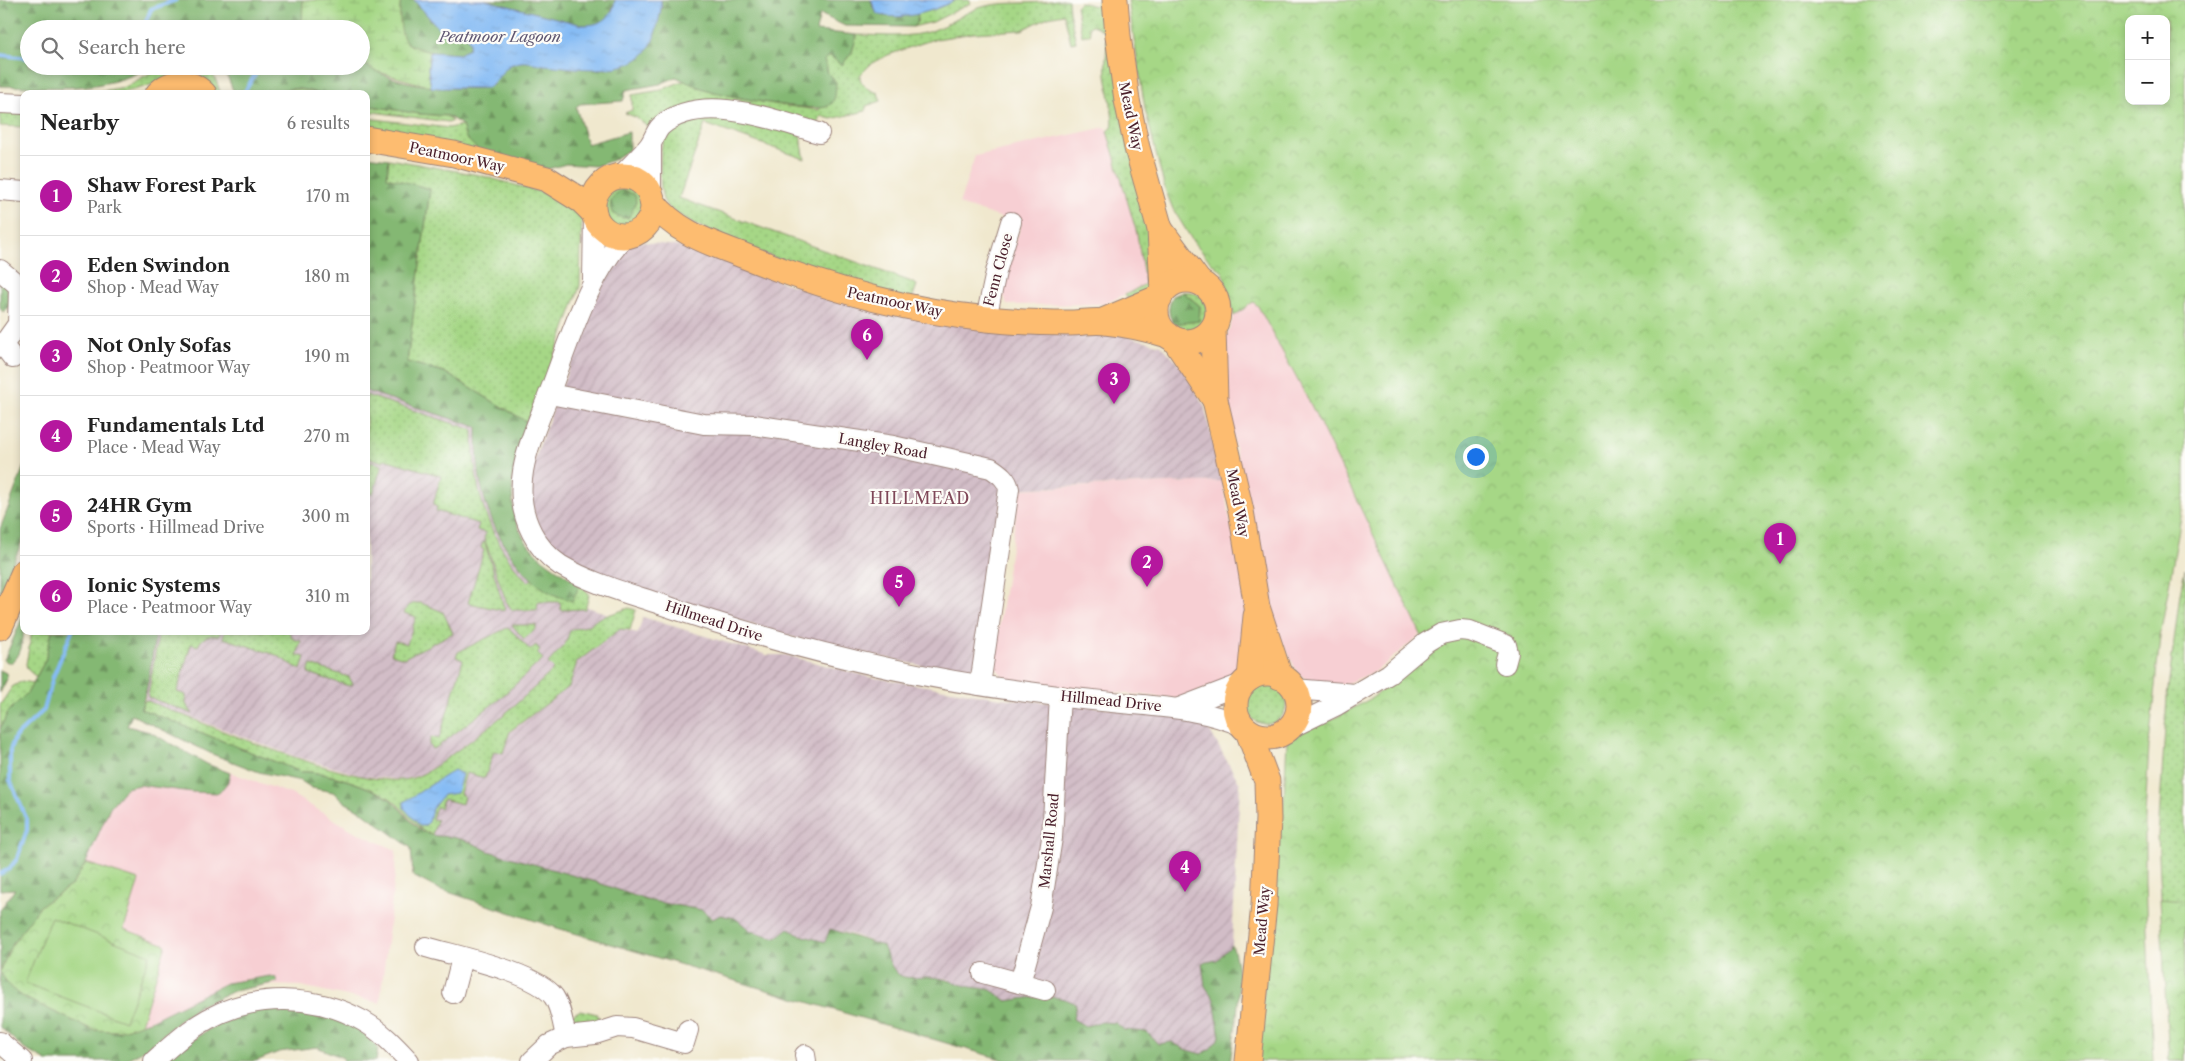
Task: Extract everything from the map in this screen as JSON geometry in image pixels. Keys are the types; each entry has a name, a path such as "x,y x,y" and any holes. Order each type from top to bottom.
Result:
{"main road":[{"name":"Mead Way","path":"1115,0 1127,100 1137,148 1160,229 1162,294"},
{"path":"163,89 181,83 197,90"},
{"name":"Peatmoor Way","path":"370,140 454,154 547,179 616,178"},
{"path":"630,177 642,183 651,198 652,211 648,222 631,235 617,236 606,231 594,215 593,204 596,191 616,178 630,177"},
{"name":"Peatmoor Way","path":"547,179 582,201 594,215"},
{"name":"Peatmoor Way","path":"651,198 664,214 696,238 806,280 875,300 916,309 986,319 1046,323 1103,321 1141,328 1171,337"},
{"name":"Mead Way","path":"1160,229 1199,282"},
{"name":"Peatmoor Way","path":"631,235 696,238"},
{"path":"1180,280 1199,282 1208,287 1218,303 1217,320 1213,328 1199,340 1190,342 1171,337 1158,321 1156,311 1162,294 1171,284 1180,280"},
{"name":"Peatmoor Way","path":"1103,321 1162,294"},
{"name":"Mead Way","path":"1213,328 1215,400 1241,511 1257,607 1287,683"},
{"name":"Mead Way","path":"1171,337 1215,400"},
{"path":"0,627 20,581"},
{"name":"Mead Way","path":"1247,680 1257,607"},
{"path":"1260,674 1270,674 1287,683 1298,699 1298,710 1295,720 1286,731 1266,737 1245,729 1235,709 1235,699 1247,680 1260,674"},
{"name":"Mead Way","path":"1245,729 1267,781"},
{"name":"Mead Way","path":"1248,1061 1264,905 1267,781 1286,731"}],"street":[{"path":"0,104 20,104"},
{"path":"616,178 651,144 657,132 666,123 686,113 698,111 743,112 819,133"},
{"path":"651,144 651,198"},
{"path":"0,190 20,192"},
{"name":"Hillmead Drive","path":"593,282 594,215"},
{"name":"Fenn Close","path":"986,319 996,272 1011,222"},
{"name":"Hillmead Drive","path":"631,235 614,249 593,282 527,456 521,480 520,499 531,532 547,554 558,564 581,576 643,598 772,639 877,666 980,685 1060,696 1179,708 1220,718 1245,729"},
{"path":"0,270 20,285"},
{"path":"5,348 18,324 20,305"},
{"name":"Langley Road","path":"550,394 704,424 754,425 893,446 991,468 998,472 1005,479 1009,489 980,685"},
{"path":"1286,731 1337,705 1390,674 1433,638 1451,631 1470,631 1506,645 1508,652 1505,664"},
{"name":"Hillmead Drive","path":"1179,708 1247,680"},
{"path":"1287,683 1354,694"},
{"name":"Marshall Road","path":"1020,983 1041,907 1052,838 1060,696"},
{"path":"426,947 517,974 544,988 557,1003 566,1037"},
{"path":"452,992 462,958"},
{"path":"982,973 1045,990"},
{"path":"154,1061 191,1029 225,1010 260,1002 283,1000 322,1005 351,1015 375,1029 409,1061"},
{"path":"532,1061 549,1045 566,1037 592,1034 623,1027 684,1043 688,1030"},
{"path":"0,1042 22,1061"}],"shaded area":[{"path":"1106,127 1137,234 1145,284 1105,304 1007,305 1002,289 1021,224 959,204 975,156"},
{"path":"636,241 683,247 723,258 790,285 1111,332 1161,345 1184,370 1204,405 1222,481 1004,489 976,664 964,675 795,638 598,576 554,551 541,533 534,514 529,488 533,465 543,435 596,298 615,263 631,243"},
{"path":"1254,302 1258,306 1312,407 1421,634 1375,672 1342,685 1313,683 1298,674 1270,616 1225,399 1222,349 1234,316"},
{"path":"370,392 477,427 479,472 484,497 500,535 517,563 542,587 581,605 606,613 607,618 519,703 442,762 420,775 402,780 363,776 294,756 145,700 155,635 370,635"},
{"path":"1222,481 1243,582 1247,614 1238,673 1230,679 1179,699 1014,682 1002,675 993,664 1020,489"},
{"path":"643,617 767,655 786,655 870,677 1001,698 1202,717 1240,784 1232,945 1217,960 1202,963 1205,986 1214,999 1220,1037 1210,1049 1202,1054 1184,1049 1172,1042 1158,1044 1147,1032 1124,1030 1116,1023 1102,1022 1085,1026 1030,998 1007,1002 988,988 975,989 958,985 948,979 930,977 911,978 898,975 889,962 883,946 854,935 830,929 826,942 797,934 789,928 776,938 751,931 735,918 714,919 702,910 646,900 596,882 488,851 471,842 454,837 436,837 432,835 436,820 432,819 436,807 443,799 462,804 460,794 466,773 494,751 503,753 510,732 569,687 577,662 620,629 638,633"},
{"path":"132,726 150,732 207,764 291,794 354,831 396,850 395,874 380,1003 301,986 269,985 235,991 190,1012 146,1049 122,1061 47,1061 24,1049 2,1030 0,1027 0,910"}],"green space":[{"path":"0,0 303,0 302,20 20,20 20,75 133,75 115,81 77,87 0,86"},
{"path":"303,0 401,0 400,20 404,39 416,48 430,52 428,69 431,87 375,71 370,68 370,20 302,20"},
{"path":"401,0 414,0 440,30 466,35 470,42 469,48 461,54 454,55 429,52 406,42 402,38 399,29"},
{"path":"485,0 615,0 615,2 608,19 593,25 583,25"},
{"path":"661,0 871,0 873,8 884,16 918,13 917,22 913,27 845,26 820,14 816,31 857,35 852,52 842,65 830,56 824,60 828,73 836,82 834,99 828,106 807,108 748,99 704,89 676,77 660,84 626,90 623,101 580,104 576,107 587,144 629,132 629,150 613,160 596,166 566,164 548,169 481,153 466,138 462,125 448,116 420,114 370,106 370,90 233,90 227,75 370,75 370,68 389,77 421,85 486,88 493,85 499,74 507,66 522,61 608,69 662,8"},
{"path":"956,0 969,0 971,3 933,22 913,27 917,22 918,13 933,10"},
{"path":"1068,0 1076,42 1071,43 1064,14 1048,17 1022,30 973,33 931,40 888,55 872,63 860,75 863,84 878,93 881,101 866,106 866,111 831,119 821,116 818,124 663,114 648,127 635,117 625,113 632,110 632,95 661,90 685,80 716,92 733,96 819,110 836,82 828,73 824,60 830,56 842,65 852,52 857,35 915,35 934,30 972,10 986,6"},
{"path":"1099,0 1108,0 1148,214 1156,286 1128,299 1125,295 1145,284 1137,234 1107,131 1112,128 1113,124 1106,69 1106,39 1105,34 1100,28 1092,25 1089,27 1090,34 1082,36 1076,6 1080,2 1095,6"},
{"path":"1128,0 2185,0 2185,494 2160,637 2149,745 2145,818 2145,884 2153,1061 1257,1061 1276,849 1284,799 1287,740 1289,736 1327,722 1372,698 1429,651 1312,407 1258,306 1253,302 1234,316 1223,272 1194,243 1173,209 1165,189 1145,109"},
{"path":"147,75 176,75 134,90 108,90 125,87"},
{"path":"201,75 213,75 219,90 212,90"},
{"path":"299,89 304,90 284,90"},
{"path":"370,106 420,114 448,116 452,121 370,112"},
{"path":"0,112 20,113 20,127 0,126"},
{"path":"370,118 449,128 462,125 466,138 481,153 370,133"},
{"path":"718,118 800,134 805,159 705,124 679,198 909,281 917,285 912,299 860,288 725,238 676,213 665,203 660,178 661,150 668,133 682,124"},
{"path":"370,157 389,159 387,177 430,189 407,362 444,372 527,422 517,454 512,488 516,521 523,536 538,555 580,585 572,601 550,593 523,571 496,530 481,485 477,427 370,392"},
{"path":"389,159 479,175 544,193 582,213 580,286 562,337 527,422 444,372 407,362 430,189 386,177"},
{"path":"623,185 637,190 643,198 643,208 640,217 632,225 623,229 614,227 605,219 602,213 602,201 607,192 612,188"},
{"path":"623,190 635,195 636,202 629,217 623,218 613,214 610,206 613,196"},
{"path":"0,278 6,281 8,295 16,302 3,312 0,308"},
{"path":"1183,292 1191,292 1198,295 1206,304 1206,317 1197,329 1184,330 1174,324 1199,320 1200,306"},
{"path":"1183,292 1200,306 1199,321 1174,324 1169,313 1170,303 1173,296"},
{"path":"370,396 473,430 476,472 480,493 485,512 502,549 528,582 532,579 542,587 580,585 589,596 585,609 561,610 560,602 538,602 537,610 512,610 506,601 484,538 486,533 477,530 479,524 436,511 437,507 433,505 441,476 384,459 383,462 370,458"},
{"path":"371,462 382,465 373,494 370,493"},
{"path":"20,476 20,546 0,594 0,529"},
{"path":"483,542 485,543 505,611 468,603 484,550 481,548"},
{"path":"2185,569 2185,1061 2169,1061 2158,836 2167,697 2180,593"},
{"path":"421,603 443,612 453,633 404,658 391,654 395,641 407,644 416,617 404,613 408,606"},
{"path":"629,608 636,610 630,630 620,629 577,662 569,687 510,731 503,753 494,751 485,778 466,773 460,794 464,796 462,804 443,799 440,808 436,807 432,819 437,820 432,835 420,828 391,799 372,789 334,776 301,772 141,709 145,700 240,738 321,766 390,780 413,778 435,767 481,733 554,669 548,663 565,644 570,631 587,626 599,618"},
{"path":"20,623 20,635 24,635 19,655 10,663 4,660"},
{"path":"512,625 536,625 536,629 524,639"},
{"path":"507,628 530,650 536,645 540,650 537,653 543,659 498,700 432,749 429,745 431,737 439,739 463,660 456,657 458,652"},
{"path":"31,635 51,635 45,661 36,677 27,669 26,664"},
{"path":"51,635 155,635 148,683 141,709 301,772 335,777 374,791 392,801 417,827 430,835 464,840 488,851 596,882 646,900 702,910 713,919 720,915 735,918 751,931 776,938 789,928 797,934 825,942 830,929 883,946 893,968 901,976 908,978 928,977 944,979 971,987 988,988 1007,1001 1042,997 1068,1000 1076,1004 1073,1019 1085,1026 1102,1022 1116,1023 1124,1030 1147,1032 1158,1044 1172,1042 1184,1049 1202,1054 1210,1049 1220,1037 1214,999 1205,986 1202,963 1217,960 1232,945 1236,959 1239,988 1237,1018 1230,1061 1007,1061 557,928 436,888 413,876 411,848 333,792 312,788 301,781 259,772 212,754 132,715 127,726 150,732 207,764 230,773 228,782 219,793 192,792 139,785 126,788 110,807 86,863 72,885 40,906 25,998 93,1030 118,1031 150,1021 226,983 270,976 276,978 278,982 234,991 199,1006 146,1049 123,1061 47,1061 24,1049 0,1027 0,910 15,889 0,890 0,729 8,712 28,692 45,661"},
{"path":"158,635 212,635 204,638 198,646 191,644 177,692 186,695 186,704 193,714 148,697"},
{"path":"224,635 291,635 293,639 301,641 297,655 305,657 301,670 276,655 223,638"},
{"path":"311,665 349,677 353,684 349,686 308,673"},
{"path":"0,670 6,673 7,679 0,693"},
{"path":"22,681 33,683 28,692 8,712 0,729 0,705 12,687"},
{"path":"1262,684 1270,684 1277,687 1283,693 1286,704 1283,715 1277,721 1270,724 1262,724 1255,721 1249,715 1246,708 1246,700 1249,693 1255,687"},
{"path":"86,863 139,880 124,929 166,945 141,1024 118,1031 93,1030 25,998 11,988 0,972 11,946 40,906 72,885"},
{"path":"2160,899 2185,901 2185,1061 2169,1061"},
{"path":"51,917 150,955 125,1021 25,983"},
{"path":"255,1010 306,1011 337,1018 365,1035 378,1048 376,1061 344,1061 343,1058 317,1047 279,1052 256,1061 159,1061 211,1028"},
{"path":"581,1010 597,1014 603,1026 579,1030 570,1024 572,1015"}],"water":[{"name":"Peatmoor Lagoon","path":"414,0 485,0 583,25 595,24 605,20 612,12 615,0 661,0 661,4 660,17 648,49 638,59 624,65 592,69 521,62 509,66 495,82 486,88 438,88 431,87 428,69 430,52 460,54 469,48 470,42 466,35 440,30"},
{"path":"871,0 956,0 918,14 897,17 877,14"},
{"path":"454,770 462,774 457,793 443,795 432,809 429,822 424,826 420,826 404,808 404,802"}],"waterway":[{"path":"147,20 151,9 176,0"},
{"path":"0,55 20,57"},
{"path":"246,90 255,75"},
{"path":"0,874 9,869 17,859 27,830 27,820 10,780 10,750 15,737 44,710 53,677 70,635"}],"place":[{"name":"Ionic Systems","path":"867,360"},
{"name":"Not Only Sofas","path":"1114,404"},
{"name":"Shaw Forest Park","path":"1780,564"},
{"name":"Eden Swindon","path":"1147,587"},
{"name":"24HR Gym","path":"899,607"},
{"name":"Fundamentals Ltd","path":"1185,892"}],"district":[{"name":"HILLMEAD","path":"920,498"}]}
